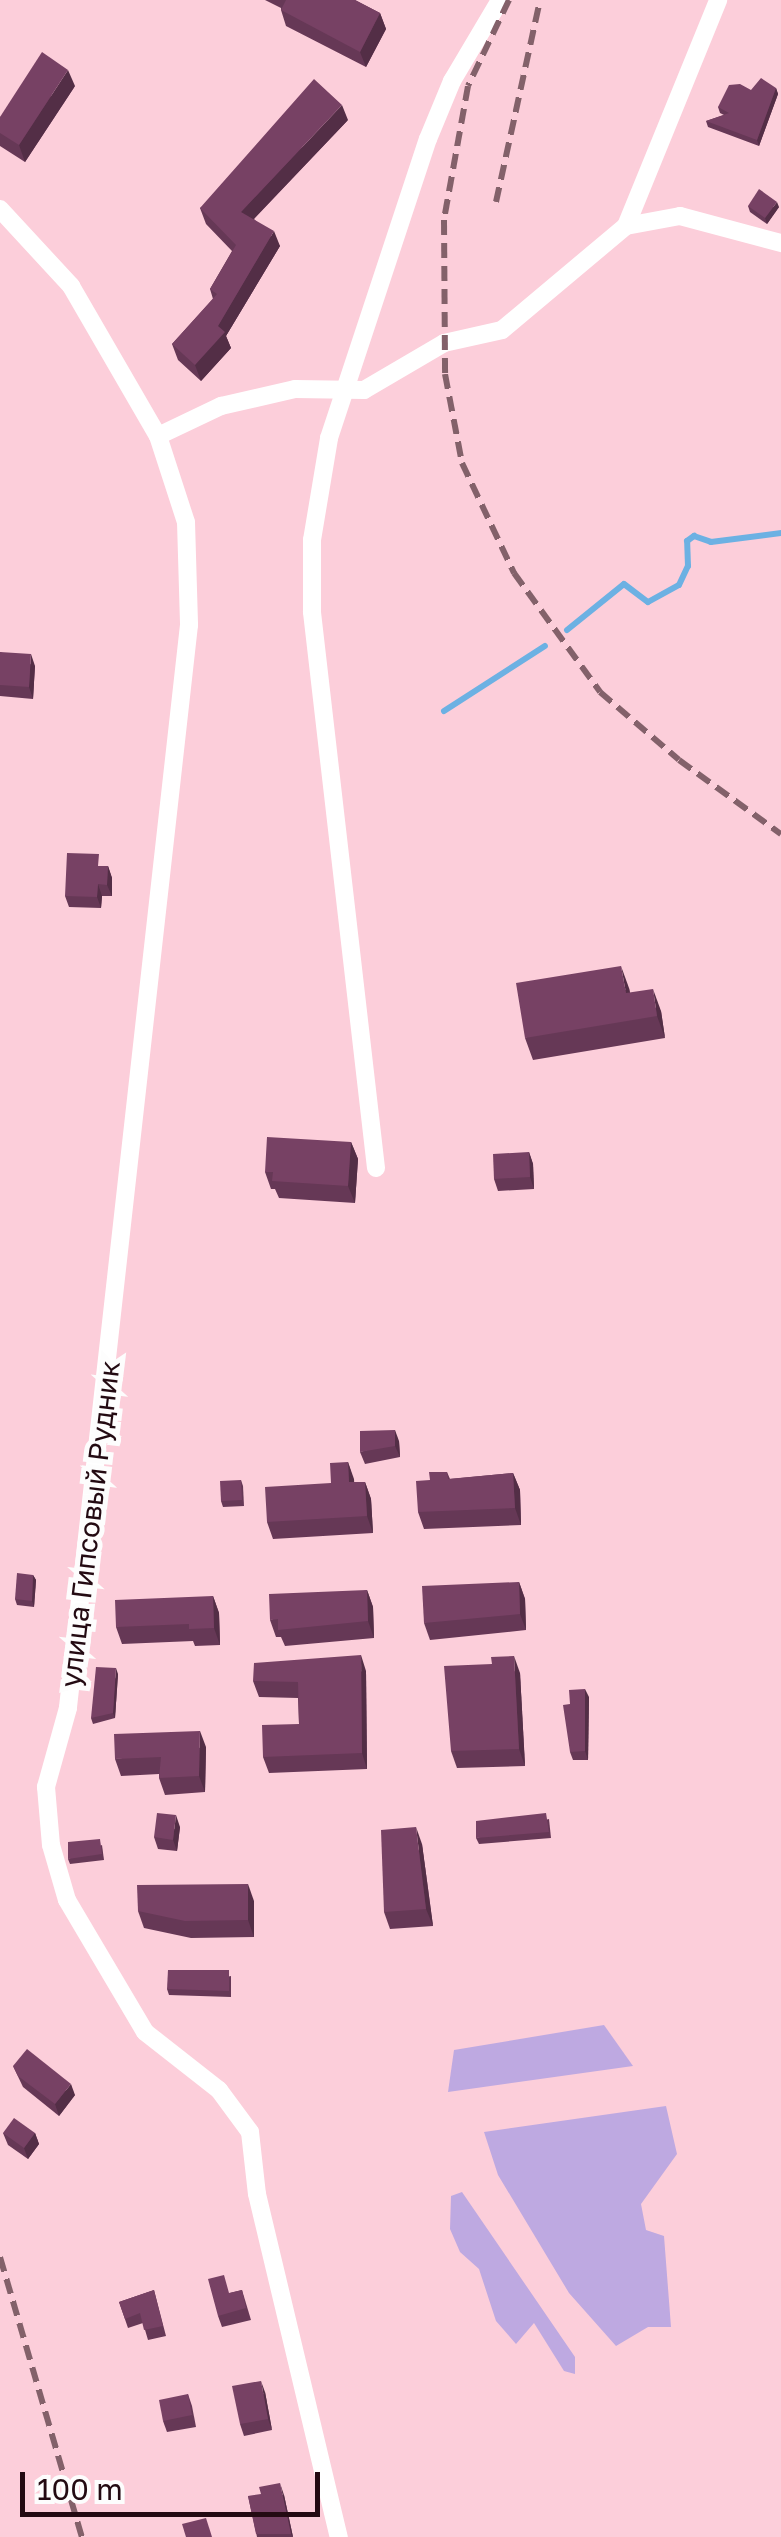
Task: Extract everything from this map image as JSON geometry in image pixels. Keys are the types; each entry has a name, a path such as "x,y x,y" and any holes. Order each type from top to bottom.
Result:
{"street":[{"path":"376,1168 310,577 321,472 342,394 439,110 500,0"},
{"path":"158,436 221,406 276,393 342,394 381,382 444,343 502,330 626,226 718,0"},
{"name":"улица Гипсовый Рудник","path":"0,210 71,286 158,436 186,522 190,625 70,1688 46,1787 51,1845 67,1900 145,2032 219,2090 250,2132 257,2194 339,2537"},
{"path":"626,226 680,216 781,243"}],"shaded area":[{"path":"604,2025 633,2066 448,2092 454,2050"},
{"path":"666,2106 677,2154 641,2204 646,2230 664,2236 671,2327 648,2327 616,2346 569,2293 498,2175 484,2132"},
{"path":"462,2192 575,2357 575,2374 564,2371 534,2323 516,2344 496,2321 479,2269 460,2252 450,2229 451,2196"}],"building":[{"path":"286,0 355,0 380,13 360,52 281,10"},
{"path":"42,52 68,70 19,145 0,133 0,117"},
{"path":"761,78 776,88 757,140 706,121 729,113 718,107 729,85 740,84 751,90"},
{"path":"314,79 342,105 241,212 274,231 218,326 225,332 195,365 172,344 217,294 210,289 236,245 200,208"},
{"path":"759,189 777,202 765,218 748,206"},
{"path":"0,652 31,654 29,687 0,685"},
{"path":"67,853 99,854 98,866 108,866 107,885 98,884 97,897 65,896"},
{"path":"621,966 626,993 653,989 657,1016 525,1038 516,983"},
{"path":"267,1137 351,1142 348,1186 272,1181 273,1172 265,1172"},
{"path":"529,1152 530,1177 494,1179 493,1154"},
{"path":"395,1430 395,1446 360,1452 360,1431"},
{"path":"348,1462 349,1482 365,1482 367,1516 267,1522 265,1487 331,1483 330,1463"},
{"path":"429,1472 447,1472 448,1479 513,1473 515,1508 418,1512 416,1481 430,1480"},
{"path":"241,1480 242,1500 221,1501 220,1481"},
{"path":"17,1573 33,1575 32,1601 15,1599"},
{"path":"519,1582 520,1614 424,1623 422,1586"},
{"path":"367,1590 368,1621 278,1630 278,1619 270,1620 269,1594"},
{"path":"213,1596 214,1628 189,1629 189,1624 116,1627 115,1600"},
{"path":"361,1655 362,1753 263,1757 262,1725 299,1724 298,1682 253,1681 254,1663"},
{"path":"514,1656 519,1749 451,1751 444,1666 492,1664 491,1657"},
{"path":"96,1667 116,1668 113,1713 91,1718"},
{"path":"585,1689 585,1751 570,1752 563,1705 570,1704 569,1690"},
{"path":"200,1731 199,1776 159,1778 161,1757 115,1759 114,1734"},
{"path":"157,1813 176,1815 173,1840 154,1837"},
{"path":"546,1813 549,1832 476,1838 476,1821"},
{"path":"416,1827 426,1909 384,1912 381,1830"},
{"path":"100,1839 102,1854 68,1859 68,1842"},
{"path":"248,1884 248,1920 185,1921 138,1911 137,1885"},
{"path":"168,1970 229,1970 229,1991 167,1989"},
{"path":"27,2049 71,2084 55,2104 18,2076 13,2066"},
{"path":"14,2118 35,2133 24,2148 3,2133"},
{"path":"224,2275 229,2293 242,2290 246,2308 218,2316 208,2279"},
{"path":"154,2290 163,2326 144,2330 140,2313 125,2319 119,2302"},
{"path":"261,2381 268,2419 240,2424 232,2386"},
{"path":"188,2394 192,2415 163,2421 159,2400"},
{"path":"280,2483 291,2534 256,2534 248,2496 261,2494 259,2487"},
{"path":"206,2518 212,2537 186,2537 182,2524"}],"waterway":[{"path":"567,630 624,584 648,602 679,585 688,566 687,541 694,536 711,542 781,533"},
{"path":"444,711 545,646"}],"railway":[{"path":"509,0 468,86 444,220 445,374 462,463 514,573 600,692 679,760 781,834"},
{"path":"496,202 540,0"},
{"path":"0,2257 82,2537"}]}
